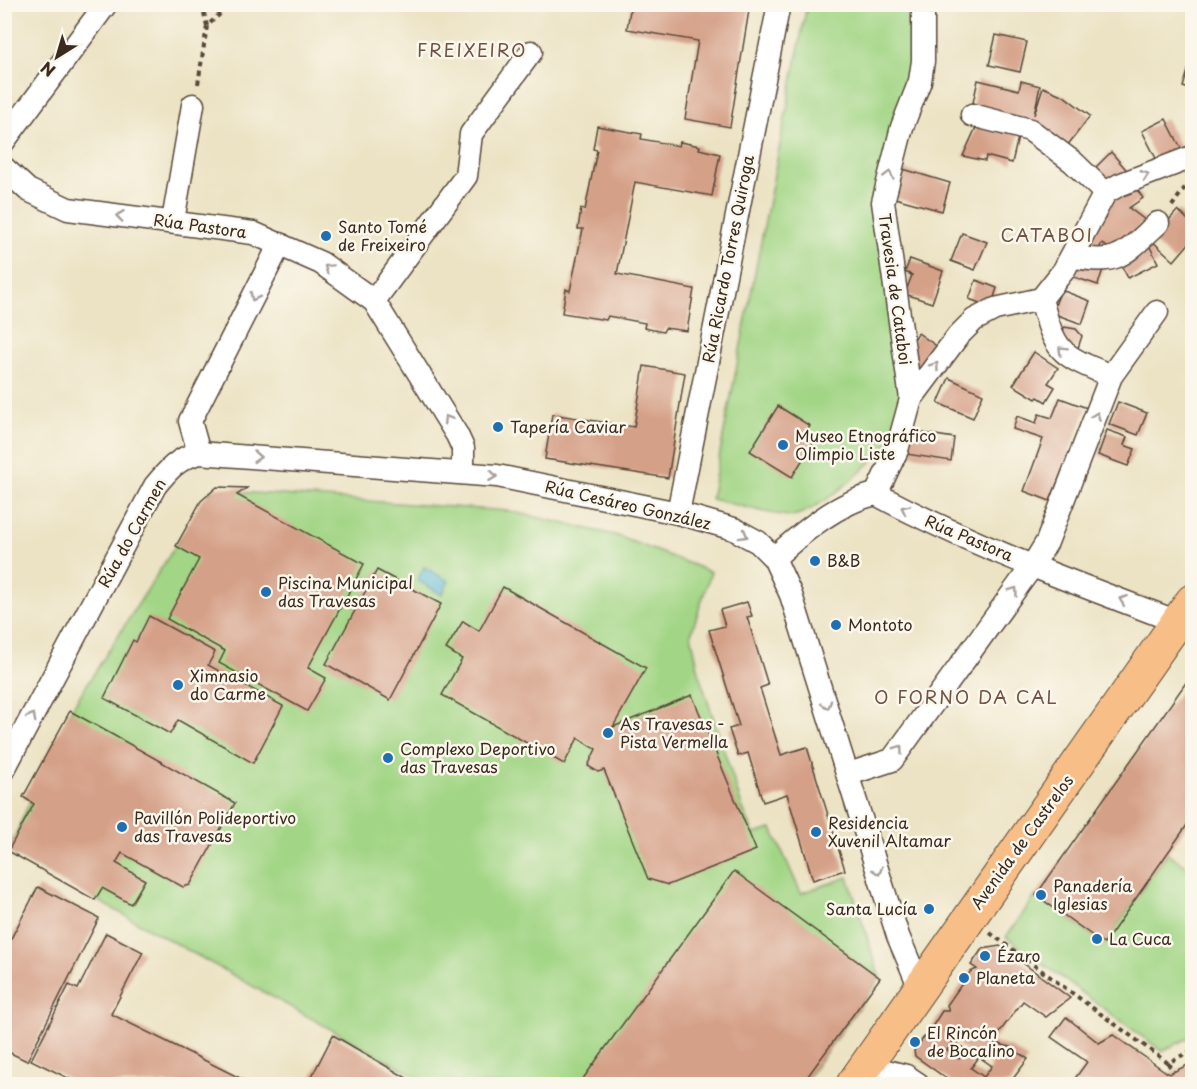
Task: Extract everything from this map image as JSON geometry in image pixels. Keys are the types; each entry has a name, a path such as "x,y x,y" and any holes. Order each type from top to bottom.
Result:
{"main road":[{"name":"Avenida de Castrelos","path":"859,1075 1188,617"}],"street":[{"path":"4,141 106,4"},
{"name":"Rúa Ricardo Torres Quiroga","path":"678,513 779,4"},
{"name":"Travesia de Cataboi","path":"911,399 883,202 902,127 920,81 923,61 923,4"},
{"path":"374,301 466,176 471,134 531,52"},
{"path":"173,221 193,105"},
{"path":"972,115 1030,130 1073,162 1105,193"},
{"path":"774,558 804,532 860,498 876,494 897,450 911,399 958,336 974,320 995,309 1041,299 1064,270 1105,193 1119,185 1192,157"},
{"name":"Rúa Pastora","path":"4,168 28,190 68,209 252,233 321,263 374,301 457,435 463,448 463,473"},
{"path":"1072,256 1093,261 1112,260 1130,249 1158,223"},
{"path":"199,453 190,421 280,244"},
{"path":"1041,299 1050,335 1057,346 1070,358 1111,376"},
{"path":"849,774 892,760 1033,564 1047,542 1111,376 1157,312"},
{"name":"Rúa Cesáreo González","path":"199,453 497,476 678,513 734,529 758,542 774,558 791,595 898,936 920,988"},
{"name":"Rúa do Carmen","path":"4,769 155,486 184,457 199,453"},
{"name":"Rúa Pastora","path":"876,494 909,512 1033,564 1188,617"},
{"path":"859,1075 906,1076 918,1084"}],"path":[{"path":"193,105 205,53 207,27 202,4"},
{"path":"207,27 231,4"},
{"path":"1158,223 1192,176"},
{"path":"989,931 1168,1063 1173,1072"},
{"path":"1168,1063 1192,1050"}],"green space":[{"path":"807,5 915,5 920,60 878,196 901,401 896,425 877,456 849,482 833,495 803,513 785,516 711,499"},
{"name":"Complexo Deportivo das Travesas","path":"211,490 509,511 615,535 711,572 691,634 700,677 742,806 754,834 772,829 801,893 848,877 880,978 803,1084 590,1084 582,1080 529,1084 430,1084 8,851 70,711"},
{"path":"1168,853 1192,871 1192,1036 1162,1051 1006,937 1036,895 1104,944"}],"water":[{"path":"424,567 449,581 442,595 417,580"}],"building":[{"path":"631,4 750,4 730,127 685,119 698,41 627,29"},
{"path":"996,35 1027,42 1020,72 989,65"},
{"path":"1192,62 1192,90 1183,87"},
{"path":"978,80 1019,90 1021,81 1040,86 1034,115 1043,87 1064,96 1090,116 1067,146 972,107"},
{"path":"1166,119 1184,154 1160,166 1142,131"},
{"path":"978,123 1019,133 1012,163 986,156 985,161 963,156"},
{"path":"597,126 642,134 641,139 679,146 680,142 700,146 699,149 720,154 712,196 635,182 617,274 694,289 687,331 665,328 663,332 644,328 645,323 608,316 606,320 562,313 566,289 570,291 583,229 578,229 581,209 585,210 597,150 593,149"},
{"path":"1111,152 1131,175 1107,185 1092,171"},
{"path":"903,169 950,183 942,211 895,198"},
{"path":"1133,184 1143,198 1129,208 1145,220 1114,252 1102,243 1094,258 1081,254 1113,194"},
{"path":"1178,210 1192,224 1192,240 1174,261 1151,240"},
{"path":"962,233 987,242 975,270 951,261"},
{"path":"1147,241 1158,263 1128,278 1118,259"},
{"path":"910,259 943,271 932,303 905,294 912,275 905,272"},
{"path":"1076,260 1103,269 1098,285 1071,276"},
{"path":"976,280 997,288 991,307 969,299"},
{"path":"1061,290 1090,301 1082,324 1052,313"},
{"path":"1064,327 1076,329 1082,336 1078,348 1062,346"},
{"path":"918,333 942,350 926,374 906,361 910,346"},
{"path":"1034,352 1058,368 1048,383 1055,387 1046,402 1038,397 1036,399 1013,385"},
{"path":"644,366 685,373 668,478 545,459 552,414 634,427"},
{"path":"949,378 983,394 973,418 938,403"},
{"path":"1060,398 1087,408 1050,501 1024,491 1043,439 1013,429 1017,416 1036,423 1039,414 1052,418"},
{"path":"1118,402 1147,413 1138,435 1109,424"},
{"name":"Museo Etnográfico Olimpio Liste","path":"778,406 810,426 806,432 816,438 792,477 750,451"},
{"path":"1107,430 1127,437 1124,445 1135,449 1128,466 1098,455"},
{"path":"910,431 954,438 951,461 906,454"},
{"name":"Piscina Municipal das Travesas","path":"217,487 247,488 237,495 364,564 308,668 326,678 307,711 219,663 225,651 167,619 199,559 176,546 201,501"},
{"path":"377,570 441,604 390,700 326,664"},
{"name":"As Travesas - Pista Vermella","path":"503,587 646,668 613,727 692,695 756,850 668,885 648,879 604,770 598,772 588,766 596,749 578,738 564,764 442,695 462,659 446,649 463,621 479,631"},
{"path":"747,602 752,616 747,617 768,685 760,688 781,755 807,747 845,870 813,880 787,794 763,802 748,753 738,756 729,729 739,726 709,630 725,626 720,610"},
{"name":"Ximnasio do Carme","path":"149,616 215,652 208,665 283,706 253,763 178,720 170,734 104,698 133,640 136,642"},
{"path":"1192,674 1192,818 1104,944 1036,895"},
{"name":"Pavillón Polideportivo das Travesas","path":"70,711 235,803 190,885 183,887 122,853 116,863 145,880 131,904 102,888 95,900 8,851 34,804 23,797"},
{"path":"734,871 880,978 802,1084 589,1084 582,1080"},
{"path":"38,887 99,918 27,1061 4,1050 4,952"},
{"path":"106,933 143,952 111,1014 252,1084 80,1084 31,1060 69,985 78,989"},
{"path":"1000,946 1070,998 1046,1017 1023,1001 992,1042 1010,1047 1028,1059 1009,1084 954,1084 915,1056 914,1051 924,1037 931,1038 928,1033 942,1011 949,1011 947,1005 970,972 977,969 971,965 982,949","holes":["954,1041 966,1050 959,1059 947,1050","979,1057 992,1066 984,1077 971,1068"]},
{"path":"1066,1017 1099,1043 1113,1035 1169,1074 1192,1063 1192,1084 1071,1084 1087,1062 1051,1037"},
{"path":"333,1035 417,1084 308,1084"}],"place":[{"name":"Santo Tomé de Freixeiro","path":"326,236"},
{"name":"Tapería Caviar","path":"498,427"},
{"name":"Museo Etnográfico Olimpio Liste","path":"783,445"},
{"name":"B&B","path":"815,561"},
{"name":"Piscina Municipal das Travesas","path":"266,592"},
{"name":"Montoto","path":"836,625"},
{"name":"Ximnasio do Carme","path":"178,685"},
{"name":"As Travesas - Pista Vermella","path":"608,733"},
{"name":"Complexo Deportivo das Travesas","path":"388,758"},
{"name":"Pavillón Polideportivo das Travesas","path":"122,827"},
{"name":"Residencia Xuvenil Altamar","path":"816,832"},
{"name":"Panadería Iglesias","path":"1041,895"},
{"name":"Santa Lucía","path":"929,909"},
{"name":"La Cuca","path":"1097,939"},
{"name":"Ézaro","path":"985,956"},
{"name":"Planeta","path":"964,978"},
{"name":"El Rincón de Bocalino","path":"915,1042"}],"district":[{"name":"FREIXEIRO","path":"472,51"},
{"name":"CATABOI","path":"1047,236"},
{"name":"O FORNO DA CAL","path":"966,698"}]}
